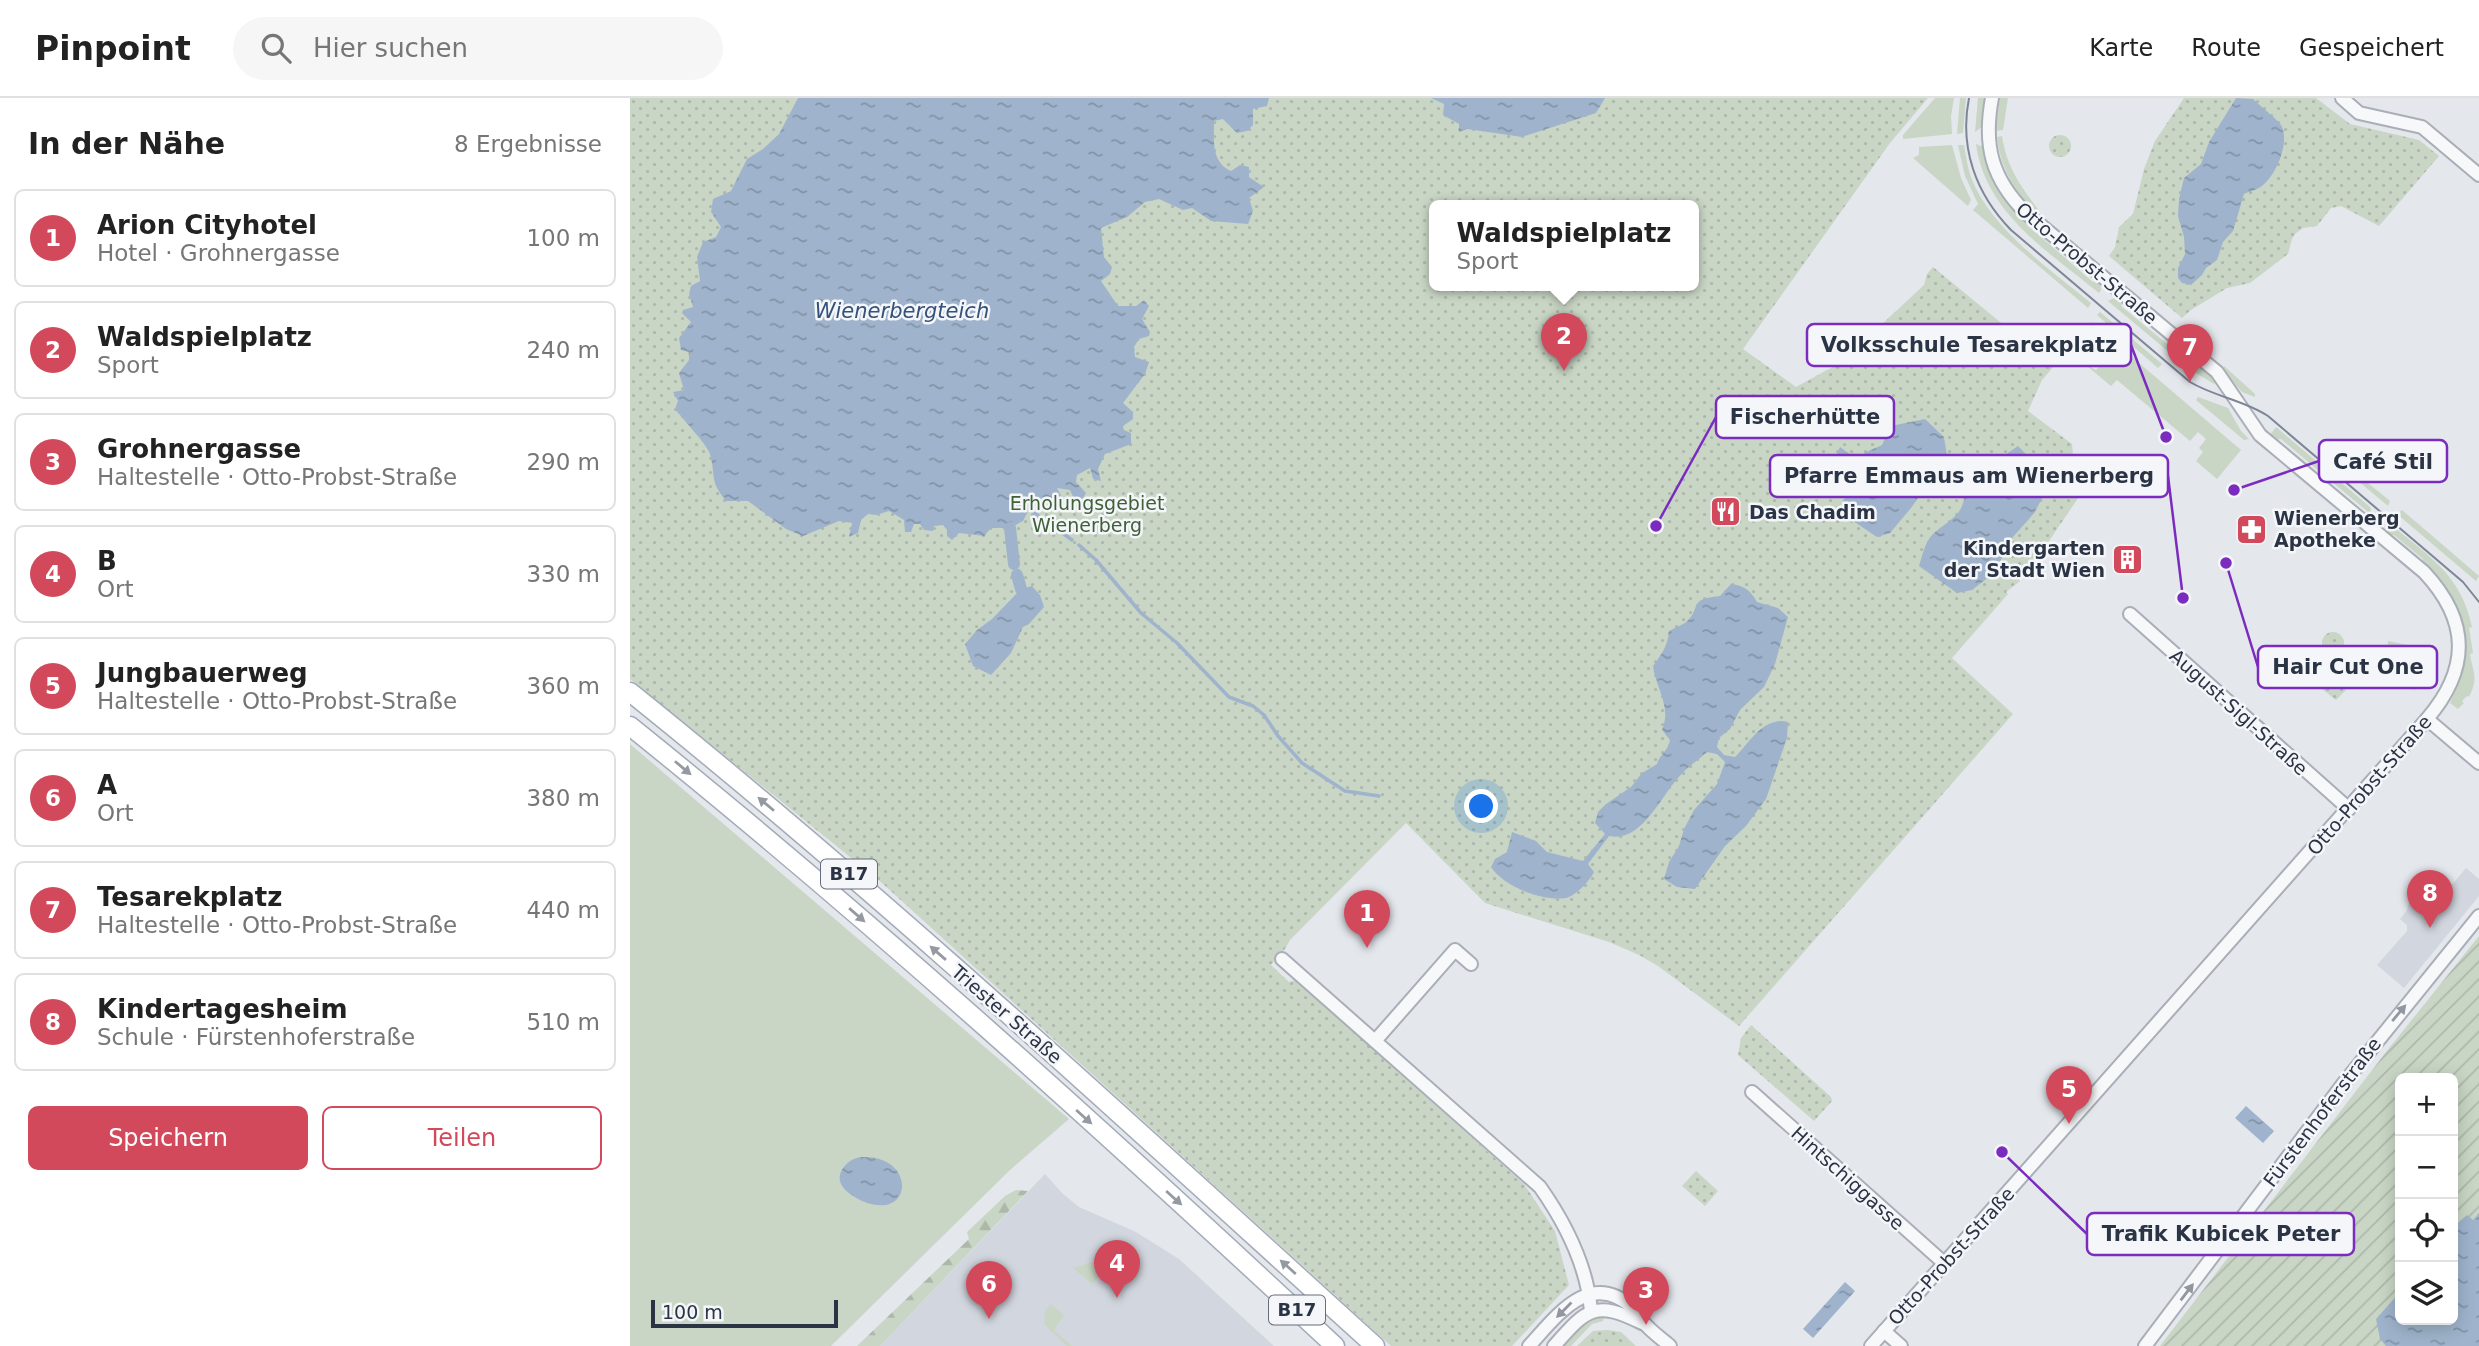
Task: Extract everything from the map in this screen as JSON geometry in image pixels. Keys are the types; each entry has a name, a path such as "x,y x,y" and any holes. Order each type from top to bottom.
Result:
{"main road":[{"name":"Triester Straße","path":"630,692 824,852 1063,1063 1375,1346"},
{"name":"Triester Straße","path":"630,726 800,866 1045,1081 1335,1346"}],"street":[{"name":"Otto-Probst-Straße","path":"1871,1346 2427,719 2444,698 2457,665 2454,617 2440,589 2424,572 2260,435 2217,372 2010,197 1995,170 1990,152 1989,115 1992,98"},
{"path":"2342,98 2359,113 2422,127 2479,175"},
{"name":"August-Sigl-Straße","path":"2130,614 2349,809"},
{"path":"2427,719 2479,763"},
{"name":"Fürstenhoferstraße","path":"2146,1346 2337,1092 2479,916"},
{"path":"1376,1041 1455,950 1471,964"},
{"path":"1282,959 1540,1187 1569,1234 1590,1295 1591,1311"},
{"name":"Hintschiggasse","path":"1752,1093 1944,1264"},
{"path":"1529,1346 1568,1305 1580,1297 1590,1295 1611,1295 1623,1301 1670,1346"},
{"path":"1554,1346 1579,1318 1591,1311 1619,1313 1646,1325"},
{"path":"1884,1331 1901,1346"}],"shaded area":[{"path":"2466,868 2479,879 2479,896 2404,988 2377,965 2407,931 2407,925 2400,919 2409,903 2424,891 2431,897 2442,897"},
{"path":"1045,1174 1079,1207 1136,1232 1179,1259 1274,1346 880,1346"}],"green space":[{"name":"Erholungsgebiet Wienerberg","path":"630,98 1928,98 1890,143 1743,349 1796,387 1880,341 1880,326 1924,285 1927,274 1933,267 2054,366 2042,380 2028,411 2072,444 2073,455 2095,473 2045,547 2040,548 2020,581 2006,592 2008,594 1952,658 2013,714 1739,1026 1639,955 1609,942 1485,903 1406,823 1290,940 1271,965 1289,982 1295,980 1524,1184 1555,1231 1569,1285 1512,1346 1391,1346 882,883 630,679"},
{"path":"1935,98 1954,98 1952,134 1903,139 1903,135"},
{"path":"1960,98 1966,98 1963,133 1957,134"},
{"path":"1978,98 1986,98 1983,126 1975,132"},
{"path":"2000,98 2008,98 2003,130 1995,131"},
{"path":"2184,98 2316,98 2350,124 2419,140 2439,156 2379,226 2341,206 2331,208 2317,226 2303,228 2295,234 2288,254 2250,283 2227,288 2182,318 2109,256 2115,247 2119,227 2133,214 2144,169 2155,141"},
{"path":"2060,135 2068,138 2071,146 2068,154 2060,157 2052,154 2049,146 2052,138"},
{"path":"2002,136 2010,166 2038,209 2035,212 2021,196 2005,168 1997,137"},
{"path":"1976,144 1984,147 1998,189 2028,222 2027,225 2093,282 2096,280 2100,283 2099,293 2041,246 2006,211 1992,191 1982,169"},
{"path":"1952,145 1961,178 1971,200 1968,206 1913,158 1919,155 1919,147"},
{"path":"1958,145 1964,145 1973,182 1995,217 2025,248 2091,303 2088,308 1973,210 1978,204 1965,176"},
{"path":"2114,298 2190,363 2192,361 2216,381 2214,384 2188,368 2108,301"},
{"path":"2100,312 2162,364 2158,368 2097,315"},
{"path":"2091,322 2241,450 2217,479 2196,461 2203,452 2199,448 2206,439 2198,432 2190,441 2117,380 2111,386 2081,361 2096,370 2113,351 2086,328"},
{"path":"2224,366 2255,394 2255,397 2242,392 2222,370"},
{"path":"2198,397 2228,408 2241,431 2249,439 2244,440 2196,400"},
{"path":"2276,427 2370,507 2373,519 2366,516 2368,512 2281,439 2276,440 2270,435"},
{"path":"2346,465 2390,501 2388,506 2344,469"},
{"path":"2402,510 2479,576 2476,581 2397,514"},
{"path":"2389,523 2441,568 2460,593 2467,609 2472,627 2469,628 2473,653 2470,654 2475,680 2469,697 2462,701 2464,703 2458,709 2450,703 2464,664 2463,628 2458,611 2437,579 2422,564 2423,559 2394,535 2389,536 2386,531"},
{"path":"2333,632 2341,635 2344,643 2341,651 2333,654 2325,651 2322,643 2325,635"},
{"path":"2388,641 2427,649 2423,670 2414,690 2396,676 2388,656"},
{"path":"2322,668 2333,678 2333,683 2339,683 2346,690 2336,700 2322,689 2311,674"},
{"path":"630,744 1069,1119 1010,1170 831,1346 630,1346"},
{"path":"2479,936 2479,1346 2160,1346 2386,1052"},
{"path":"1751,1025 1831,1097 1832,1101 1814,1121 1738,1055 1741,1038"},
{"path":"1696,1171 1718,1191 1705,1206 1682,1186"},
{"path":"1016,1190 1028,1191 880,1346 857,1346 969,1239 967,1232 1005,1196"},
{"path":"1121,1253 1141,1269 1138,1273 1118,1255 1092,1284 1073,1268"},
{"path":"1051,1304 1064,1315 1054,1330 1072,1346 1067,1346 1044,1324 1045,1311"},
{"path":"1597,1317 1604,1317 1603,1321 1592,1324 1571,1346 1562,1346 1581,1326"},
{"path":"1593,1331 1621,1332 1636,1346 1577,1346"}],"water":[{"name":"Wienerbergteich","path":"798,98 1269,98 1267,106 1253,109 1253,125 1247,131 1237,133 1223,119 1214,121 1215,150 1220,162 1231,171 1240,165 1249,167 1249,177 1264,187 1249,198 1253,211 1248,224 1211,221 1192,208 1183,210 1159,199 1145,202 1127,217 1101,228 1104,257 1112,267 1110,274 1101,281 1118,306 1136,306 1144,300 1149,306 1142,319 1150,332 1149,336 1139,339 1134,347 1135,357 1149,362 1145,374 1123,403 1133,412 1133,419 1123,426 1124,430 1131,433 1131,444 1105,454 1098,469 1101,481 1093,479 1090,468 1077,475 1076,482 1086,493 1082,500 1075,501 1070,490 1057,488 1064,501 1060,504 1051,499 1029,509 1023,521 1010,528 991,528 984,536 959,533 952,540 947,536 943,525 934,526 933,531 924,530 920,524 914,524 911,532 905,532 904,520 889,511 876,515 868,514 861,520 858,533 849,537 852,523 839,521 803,536 786,529 748,501 726,501 721,494 715,483 708,450 675,409 678,401 673,392 684,390 679,373 689,360 689,352 681,350 679,338 691,322 682,313 683,310 693,307 689,294 691,286 700,281 697,257 703,242 716,237 721,227 711,212 713,199 731,191 747,159 779,134"},
{"path":"1431,98 1605,98 1596,113 1522,137 1467,129 1459,132 1459,124 1443,115 1444,104"},
{"path":"2236,98 2253,99 2281,125 2284,132 2283,150 2271,177 2257,189 2244,194 2233,231 2223,242 2217,260 2191,285 2182,283 2178,278 2178,268 2185,254 2184,237 2178,216 2184,178 2201,164 2209,142"},
{"path":"1925,419 1944,437 1947,456 1890,533 1877,537 1847,517 1844,500 1852,472 1837,453 1840,447 1851,455 1866,480 1871,470 1864,453 1882,445 1891,426"},
{"path":"2018,446 2051,480 2035,512 2005,546 1994,573 1972,590 1957,593 1919,566 1926,546 1932,535 1958,513 1964,494 1989,466"},
{"path":"1731,584 1744,587 1757,602 1778,608 1788,617 1775,664 1764,687 1740,710 1730,729 1719,738 1717,747 1724,755 1735,757 1764,726 1779,721 1788,722 1787,738 1766,799 1746,826 1725,846 1695,889 1677,887 1664,879 1684,829 1694,810 1717,784 1725,762 1717,754 1707,752 1681,774 1640,826 1631,833 1609,836 1588,864 1594,872 1592,876 1574,894 1566,898 1546,898 1524,891 1497,874 1491,867 1495,859 1507,852 1512,832 1536,841 1547,852 1583,861 1605,834 1595,823 1598,812 1631,787 1642,773 1657,764 1669,744 1670,740 1662,730 1665,722 1664,706 1653,666 1666,646 1669,631 1685,623 1699,602 1720,596"},
{"path":"1032,586 1040,595 1044,607 1023,627 1011,653 991,675 973,666 965,644 1021,589"},
{"path":"2246,1106 2274,1131 2263,1143 2235,1118"},
{"path":"861,1157 879,1159 892,1166 900,1175 902,1186 899,1196 892,1203 879,1205 862,1201 843,1187 840,1179 842,1170 848,1163"},
{"path":"2479,1213 2479,1346 2386,1346 2380,1339 2376,1319 2395,1298 2395,1325 2458,1325 2458,1223 2467,1215 2473,1220"},
{"path":"1845,1282 1855,1291 1813,1338 1803,1329"}],"waterway":[{"path":"1029,509 1072,540"},
{"path":"1010,528 1014,564"},
{"path":"1079,545 1096,560 1141,613 1177,643 1229,697 1253,706 1264,715 1302,763 1345,791 1379,796"},
{"path":"1017,575 1021,589"}],"tram line":[{"path":"1969,98 1966,135 1973,169 1988,201 2011,230 2190,382 2268,416 2463,582 2479,602"}],"place":[{"name":"Waldspielplatz","path":"1564,371"},
{"name":"Tesarekplatz","path":"2190,382"},
{"name":"Volksschule Tesarekplatz","path":"2166,437"},
{"name":"Café Stil","path":"2234,490"},
{"name":"Das Chadim","path":"1726,512"},
{"name":"Fischerhütte","path":"1656,526"},
{"name":"Wienerberg Apotheke","path":"2251,529"},
{"name":"Kindergarten der Stadt Wien","path":"2128,559"},
{"name":"Hair Cut One","path":"2226,563"},
{"name":"Pfarre Emmaus am Wienerberg","path":"2183,598"},
{"name":"Kindertagesheim","path":"2430,928"},
{"name":"Arion Cityhotel","path":"1367,948"},
{"name":"Jungbauerweg","path":"2069,1124"},
{"name":"Trafik Kubicek Peter","path":"2002,1152"},
{"name":"B","path":"1117,1298"},
{"name":"A","path":"989,1319"},
{"name":"Grohnergasse","path":"1646,1325"}]}
